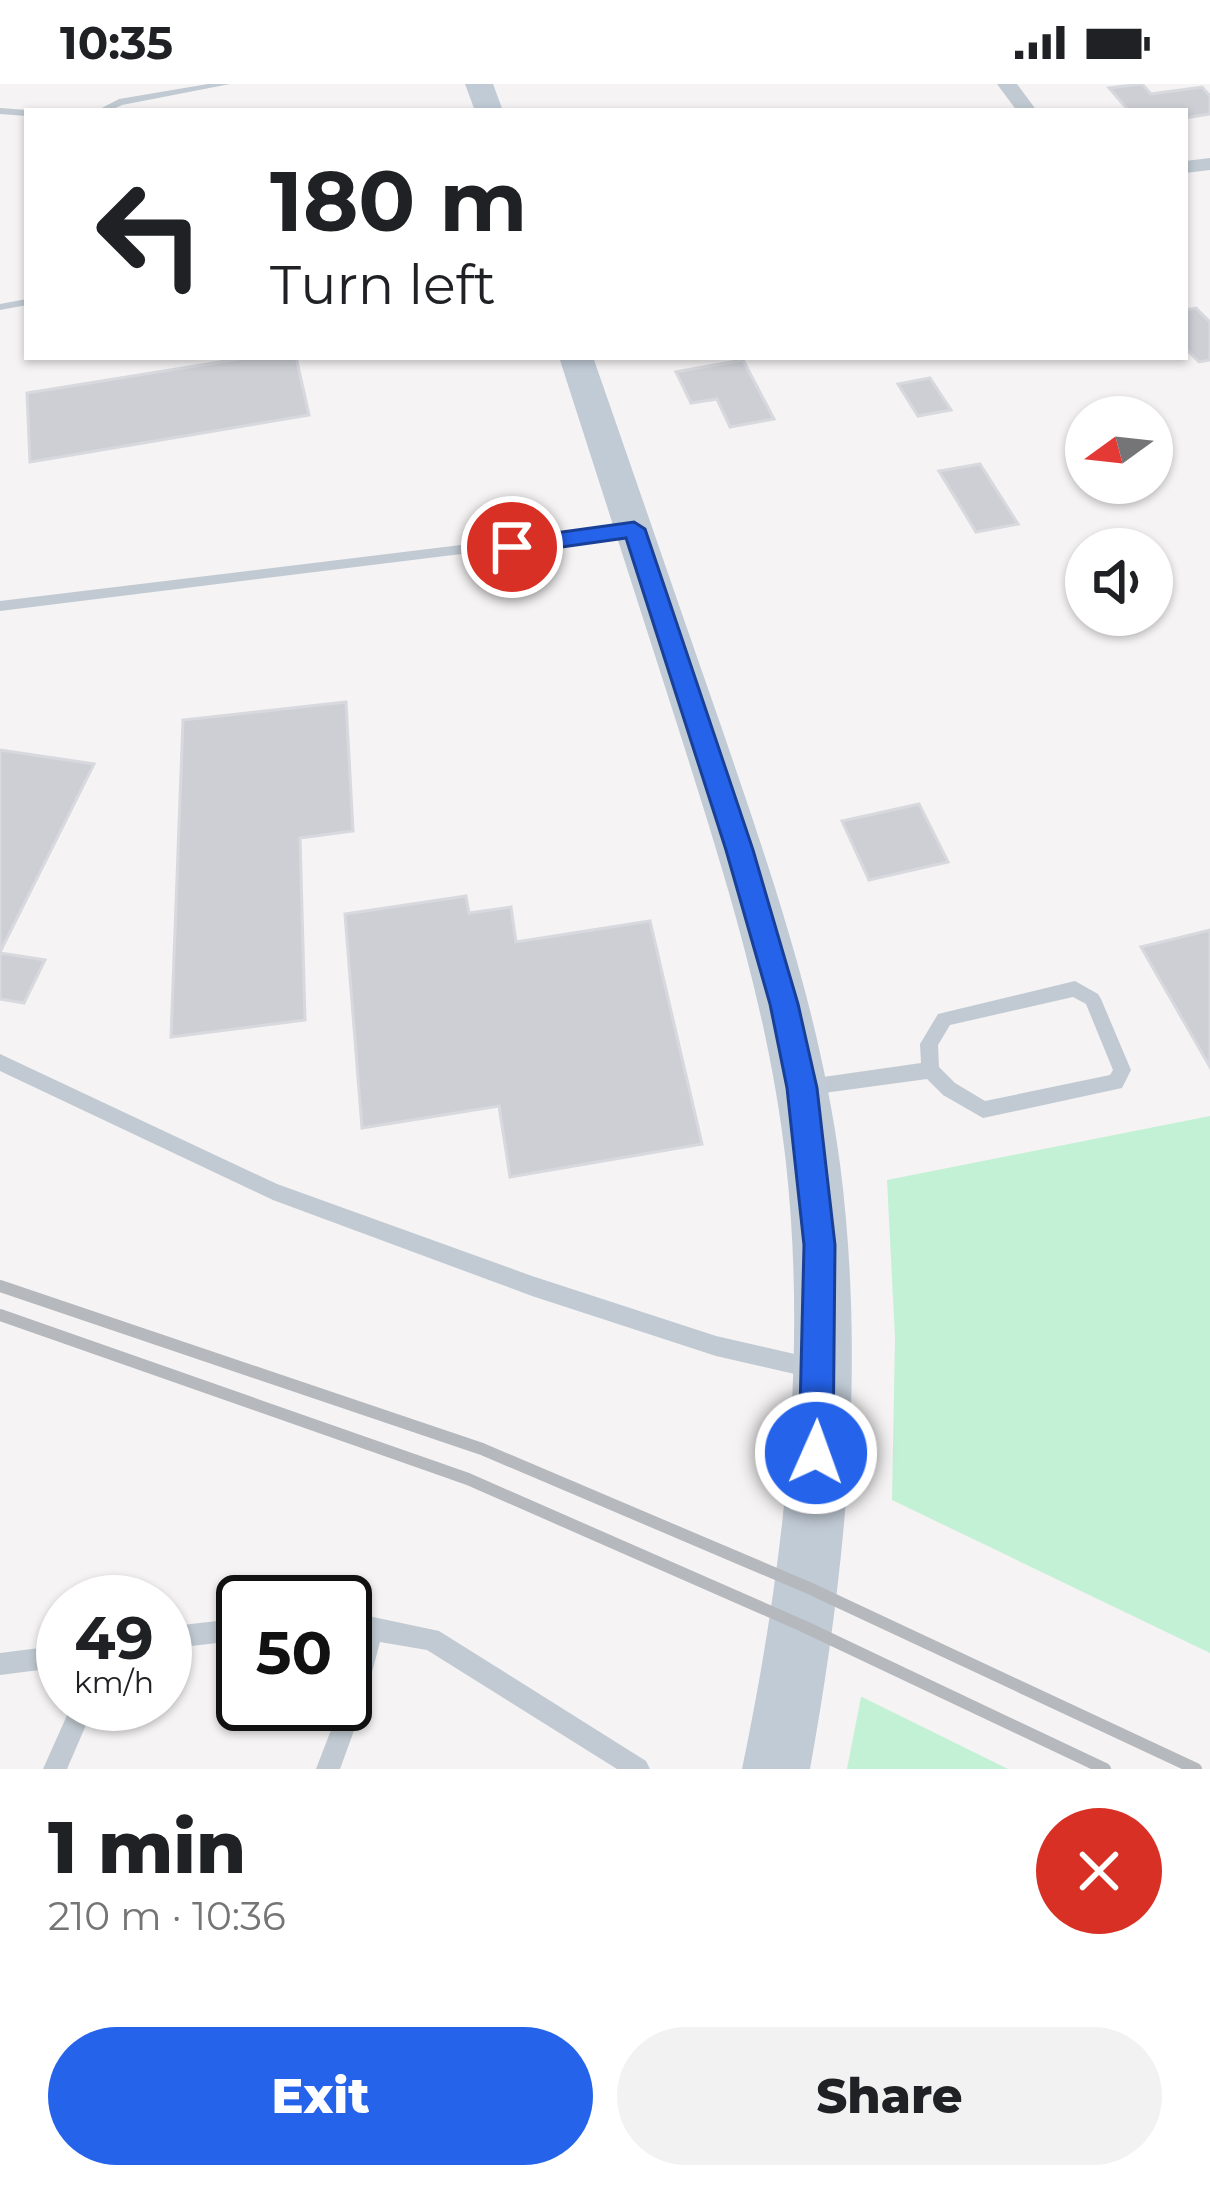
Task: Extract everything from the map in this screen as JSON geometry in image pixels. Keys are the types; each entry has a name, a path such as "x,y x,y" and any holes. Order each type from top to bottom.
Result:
{"main road":[{"path":"577,360 740,850 784,1004 802,1088 819,1245 819,1369 809,1588 776,1769"}],"lane":[{"path":"107,108 224,84"},
{"path":"0,606 634,529"},
{"path":"1076,989 1092,999 1122,1070 1116,1082 982,1110 930,1070 929,1044 944,1019 1076,989"},
{"path":"0,1062 273,1191 696,1340 819,1369"},
{"path":"802,1088 930,1070"},
{"path":"328,1769 352,1706 373,1628 431,1639 638,1769"},
{"path":"0,1664 36,1659"},
{"path":"55,1769 72,1731"}],"green space":[{"path":"1210,1116 1210,1653 892,1500 895,1338 887,1180"},
{"path":"862,1697 1008,1769 847,1769"}],"building":[{"path":"1142,84 1151,94 1202,87 1210,96 1210,114 1188,118 1188,108 1126,108 1109,88"},
{"path":"1196,308 1210,322 1210,360 1199,362 1188,351 1188,309"},
{"path":"232,360 297,360 309,415 30,462 27,393"},
{"path":"743,360 774,419 730,427 717,399 691,403 676,372"},
{"path":"930,378 951,410 918,416 898,384"},
{"path":"980,464 1018,524 976,532 939,471"},
{"path":"346,702 353,831 300,838 305,1020 171,1037 183,720"},
{"path":"0,750 94,764 0,952"},
{"path":"919,804 948,862 869,880 842,821"},
{"path":"466,896 469,913 511,907 516,942 650,921 702,1144 510,1177 499,1106 362,1128 345,914"},
{"path":"1210,930 1210,1067 1141,947"},
{"path":"0,953 45,960 24,1003 0,999"}],"railway":[{"path":"0,1286 482,1449 809,1588 1196,1769"},
{"path":"0,1315 468,1479 803,1626 1105,1769"}],"route":[{"path":"512,547 634,529 740,850 784,1004 802,1088 819,1245 816,1453"}]}
